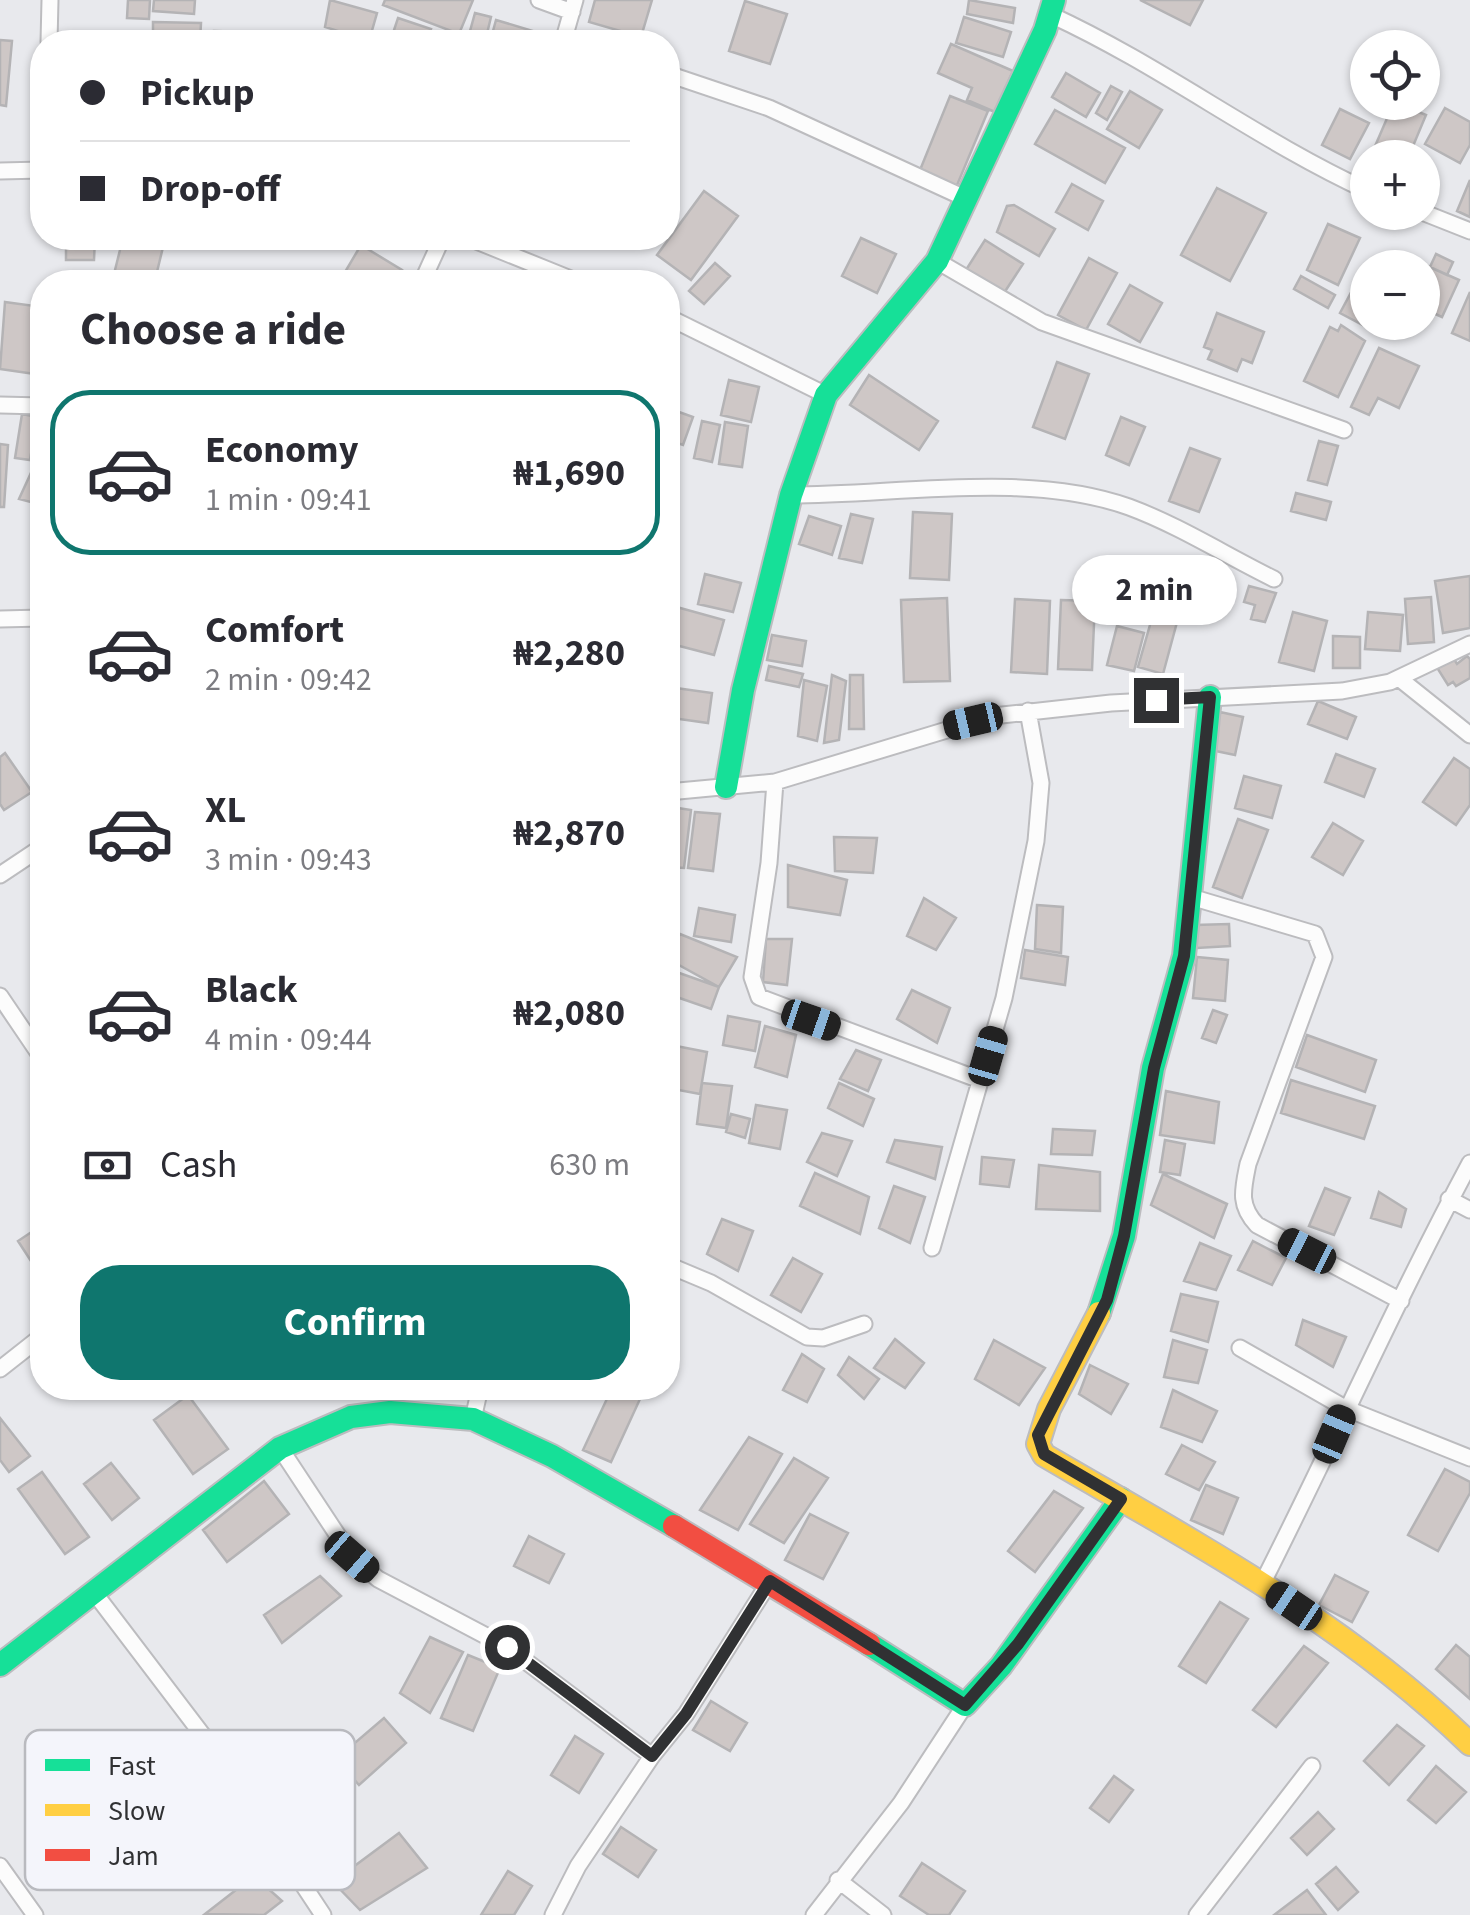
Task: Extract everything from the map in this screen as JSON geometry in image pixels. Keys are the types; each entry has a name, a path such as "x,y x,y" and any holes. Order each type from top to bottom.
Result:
{"street":[{"path":"49,30 50,0"},
{"path":"539,0 573,6"},
{"path":"726,788 743,690 791,494 826,394 938,261 1053,8 1309,164 1350,183"},
{"path":"680,78 769,108 966,199"},
{"path":"0,171 30,170"},
{"path":"1440,219 1470,230"},
{"path":"511,250 553,270"},
{"path":"938,261 1042,322 1344,430"},
{"path":"680,323 826,394"},
{"path":"0,404 30,405"},
{"path":"791,494 982,489 1086,496 1130,508 1274,579"},
{"path":"0,619 30,618"},
{"path":"680,791 775,782 953,725 1028,711 1342,691 1400,679 1470,644"},
{"path":"1400,679 1470,735"},
{"path":"1210,697 1184,956 1154,1068 1124,1236 1107,1300 1038,1435 1044,1454 1262,1584 1389,1672 1470,1744"},
{"path":"932,1248 1004,998 1036,841 1041,783 1028,711"},
{"path":"775,782 769,863 752,977 759,997 980,1080"},
{"path":"0,875 30,855"},
{"path":"1191,898 1304,930 1315,934 1322,945 1324,957 1248,1164 1241,1198 1247,1215 1257,1226 1402,1301"},
{"path":"0,996 30,1040"},
{"path":"1262,1584 1312,1487 1345,1408 1470,1163"},
{"path":"1449,1199 1470,1210"},
{"path":"680,1270 807,1337 822,1338 864,1324"},
{"path":"0,1369 30,1345"},
{"path":"1240,1348 1345,1408 1470,1458"},
{"path":"472,1419 477,1400"},
{"path":"0,1665 280,1448 352,1417 390,1412 472,1419 552,1456 770,1581 965,1705"},
{"path":"280,1448 352,1557 378,1579 507,1647 652,1756"},
{"path":"814,1915 901,1803 965,1705 1011,1653 1121,1499"},
{"path":"553,1915 578,1866 652,1756 696,1700 770,1581"},
{"path":"93,1591 199,1730"},
{"path":"1198,1915 1312,1766"},
{"path":"0,1866 35,1915"},
{"path":"838,1880 883,1915"},
{"path":"306,1890 323,1915"}],"building":[{"path":"128,0 150,0 149,19 127,18"},
{"path":"154,0 195,0 194,14 153,11"},
{"path":"330,0 377,13 372,30 325,27"},
{"path":"385,0 473,0 461,30 449,30 383,5"},
{"path":"595,0 652,0 643,30 617,30 589,22"},
{"path":"969,0 1015,8 1013,23 967,14"},
{"path":"1140,0 1203,0 1190,25"},
{"path":"745,1 787,14 770,64 729,51"},
{"path":"475,13 491,17 488,30 470,30"},
{"path":"964,17 1011,32 1003,57 956,43"},
{"path":"398,18 431,29 431,30 394,30"},
{"path":"496,20 530,30 493,30"},
{"path":"153,22 201,23 201,30 153,30"},
{"path":"0,40 12,41 6,106 0,105"},
{"path":"951,44 1013,71 995,112 967,100 972,88 938,73"},
{"path":"1066,73 1100,93 1086,117 1052,97"},
{"path":"1111,86 1122,92 1107,120 1096,113"},
{"path":"1130,91 1162,110 1139,148 1107,129"},
{"path":"950,96 988,111 955,190 918,175"},
{"path":"1445,108 1470,122 1470,145 1460,163 1440,152 1440,140 1427,140"},
{"path":"1340,109 1350,114 1350,120 1369,123 1360,140 1350,140 1350,159 1322,145"},
{"path":"1055,110 1125,148 1105,183 1035,144"},
{"path":"1386,120 1424,120 1416,140 1378,140"},
{"path":"1470,180 1470,217 1457,211"},
{"path":"1072,184 1103,201 1088,230 1056,212"},
{"path":"1217,188 1266,213 1230,281 1181,255"},
{"path":"704,191 738,216 691,280 657,255 661,250 680,250 680,224"},
{"path":"1014,205 1055,229 1039,256 997,232 1007,206"},
{"path":"1328,224 1360,238 1354,250 1350,250 1350,259 1338,285 1307,270"},
{"path":"861,238 896,254 877,293 842,276"},
{"path":"985,240 1023,264 1002,296 964,273"},
{"path":"66,250 94,250 94,260 66,260"},
{"path":"120,250 162,250 157,270 115,270"},
{"path":"358,250 369,250 402,270 346,270"},
{"path":"1440,256 1453,262 1447,275 1440,272"},
{"path":"1089,258 1117,273 1086,330 1058,315"},
{"path":"715,263 730,276 704,304 689,291"},
{"path":"1440,272 1459,280 1440,316"},
{"path":"1301,276 1335,295 1328,308 1294,289"},
{"path":"1130,285 1162,303 1140,342 1108,324"},
{"path":"1470,292 1470,341 1452,333"},
{"path":"1350,294 1350,318 1340,313"},
{"path":"5,302 30,305 30,373 0,369"},
{"path":"1217,313 1264,332 1252,363 1242,359 1237,371 1208,359 1212,350 1204,347"},
{"path":"1341,325 1350,331 1350,340 1365,341 1338,397 1304,381 1330,327 1338,331"},
{"path":"1379,348 1419,366 1399,408 1378,398 1369,415 1351,407"},
{"path":"1057,362 1089,374 1065,439 1033,427"},
{"path":"869,375 938,421 919,450 850,405"},
{"path":"729,380 759,387 751,422 721,415"},
{"path":"680,412 693,417 683,445 680,444"},
{"path":"22,414 30,416 30,460 15,458"},
{"path":"1121,417 1145,427 1129,465 1106,455"},
{"path":"702,421 720,425 712,462 694,458"},
{"path":"725,422 748,426 742,467 719,464"},
{"path":"1319,441 1338,446 1327,485 1308,480"},
{"path":"0,444 8,445 4,507 0,507"},
{"path":"1190,448 1220,459 1199,512 1169,501"},
{"path":"30,475 30,502 19,499"},
{"path":"1296,493 1331,502 1326,520 1291,511"},
{"path":"913,512 952,514 949,580 910,578"},
{"path":"851,514 873,519 862,563 839,558"},
{"path":"809,516 841,526 832,555 799,544"},
{"path":"1174,557 1196,563 1184,605 1163,599"},
{"path":"705,574 741,583 733,612 698,604"},
{"path":"1470,576 1470,628 1443,633 1435,581"},
{"path":"1249,586 1276,593 1265,622 1251,619 1255,605 1244,602"},
{"path":"1431,597 1434,642 1408,644 1405,599"},
{"path":"947,598 950,681 904,682 901,600"},
{"path":"1015,599 1050,601 1047,674 1011,672"},
{"path":"1061,600 1095,601 1092,670 1058,669"},
{"path":"1156,604 1180,611 1163,674 1138,667"},
{"path":"680,608 724,620 714,655 680,646"},
{"path":"1293,612 1327,621 1314,671 1279,662"},
{"path":"1368,612 1403,615 1400,651 1365,649"},
{"path":"1117,626 1144,633 1134,671 1107,665"},
{"path":"772,635 806,641 802,666 767,660"},
{"path":"1333,636 1360,637 1360,668 1333,668"},
{"path":"1452,656 1457,664 1467,656 1470,659 1470,678 1456,686 1453,682 1448,685 1436,666"},
{"path":"769,666 803,674 799,687 766,680"},
{"path":"832,675 846,681 839,740 824,743"},
{"path":"850,675 863,675 864,729 849,729"},
{"path":"804,680 827,686 817,741 798,736"},
{"path":"680,689 712,693 708,723 680,719"},
{"path":"1318,701 1356,717 1347,739 1308,724"},
{"path":"1220,712 1243,717 1235,755 1211,750"},
{"path":"5,753 30,789 30,793 4,810 0,804 0,757"},
{"path":"1336,754 1375,769 1364,797 1325,782"},
{"path":"1454,758 1470,769 1470,805 1456,825 1423,802"},
{"path":"1244,776 1281,786 1272,818 1235,808"},
{"path":"680,808 691,810 684,868 680,868"},
{"path":"695,812 720,814 713,871 688,868"},
{"path":"1238,819 1268,830 1242,898 1213,887"},
{"path":"1333,823 1363,841 1343,875 1312,857"},
{"path":"834,837 877,838 873,873 835,871"},
{"path":"788,865 847,880 840,915 788,907"},
{"path":"924,898 956,918 936,950 907,936"},
{"path":"1037,905 1063,907 1061,953 1035,949"},
{"path":"699,908 735,915 731,942 694,936"},
{"path":"1229,924 1230,946 1197,948 1195,925"},
{"path":"680,934 737,957 719,987 680,966"},
{"path":"766,939 792,939 787,985 763,982"},
{"path":"1025,950 1068,957 1065,985 1021,978"},
{"path":"1197,957 1228,960 1225,1001 1193,998"},
{"path":"680,973 719,987 711,1009 680,998"},
{"path":"912,990 950,1008 937,1043 897,1019"},
{"path":"1213,1010 1227,1015 1216,1043 1202,1038"},
{"path":"728,1016 760,1022 755,1051 723,1045"},
{"path":"765,1026 796,1035 787,1077 755,1067"},
{"path":"1307,1035 1376,1060 1365,1092 1296,1067"},
{"path":"680,1047 707,1052 700,1094 680,1090"},
{"path":"856,1050 881,1060 868,1091 840,1079"},
{"path":"1291,1080 1375,1106 1364,1139 1281,1113"},
{"path":"702,1083 732,1086 726,1128 697,1124"},
{"path":"839,1083 874,1099 863,1126 828,1108"},
{"path":"1166,1091 1219,1102 1214,1143 1160,1135"},
{"path":"756,1105 787,1110 780,1149 749,1143"},
{"path":"731,1114 750,1119 745,1138 726,1132"},
{"path":"1053,1129 1095,1131 1092,1155 1051,1154"},
{"path":"822,1133 852,1141 837,1176 807,1162"},
{"path":"895,1140 942,1147 935,1179 887,1162"},
{"path":"1165,1140 1185,1144 1180,1175 1160,1172"},
{"path":"982,1157 1014,1160 1009,1187 980,1184"},
{"path":"1039,1165 1100,1172 1100,1211 1036,1209"},
{"path":"815,1173 869,1197 860,1234 800,1206"},
{"path":"1163,1174 1227,1204 1214,1238 1151,1205"},
{"path":"894,1186 925,1197 910,1243 879,1228"},
{"path":"1325,1188 1350,1198 1334,1235 1309,1226"},
{"path":"1379,1192 1406,1209 1401,1227 1371,1218"},
{"path":"722,1219 753,1231 738,1271 707,1254"},
{"path":"30,1233 30,1260 18,1241"},
{"path":"1253,1241 1286,1258 1272,1285 1238,1270"},
{"path":"1200,1243 1231,1256 1216,1290 1184,1281"},
{"path":"793,1258 822,1274 801,1312 771,1295"},
{"path":"1181,1294 1218,1302 1208,1342 1171,1331"},
{"path":"1303,1320 1346,1337 1333,1367 1296,1345"},
{"path":"895,1339 924,1363 905,1388 874,1368"},
{"path":"994,1340 1045,1368 1019,1405 975,1379"},
{"path":"1173,1340 1207,1350 1198,1383 1164,1377"},
{"path":"802,1354 824,1369 807,1402 783,1390"},
{"path":"849,1357 879,1379 864,1399 838,1375"},
{"path":"1090,1365 1128,1384 1111,1414 1079,1394"},
{"path":"1173,1390 1217,1411 1202,1442 1161,1427"},
{"path":"181,1400 192,1400 228,1449 193,1474 154,1420"},
{"path":"606,1400 640,1400 611,1462 583,1450"},
{"path":"0,1418 30,1456 9,1472 0,1460"},
{"path":"749,1437 782,1454 738,1530 700,1510"},
{"path":"1182,1445 1215,1462 1199,1490 1166,1474"},
{"path":"794,1458 828,1478 784,1543 750,1524"},
{"path":"111,1463 139,1498 112,1520 84,1484"},
{"path":"1445,1469 1470,1482 1470,1493 1438,1551 1408,1535"},
{"path":"42,1472 89,1537 65,1554 18,1489"},
{"path":"264,1481 289,1514 227,1562 203,1530"},
{"path":"1206,1485 1238,1498 1223,1534 1191,1520"},
{"path":"1054,1491 1083,1508 1035,1572 1008,1551"},
{"path":"810,1514 848,1533 823,1579 785,1560"},
{"path":"529,1536 564,1554 549,1583 514,1566"},
{"path":"1335,1575 1368,1592 1352,1622 1319,1605"},
{"path":"320,1576 341,1596 282,1643 264,1615"},
{"path":"1220,1602 1248,1619 1206,1683 1179,1666"},
{"path":"430,1637 463,1652 430,1713 400,1693"},
{"path":"1456,1645 1470,1657 1470,1699 1436,1669"},
{"path":"1304,1646 1328,1663 1276,1727 1253,1710"},
{"path":"468,1655 500,1668 473,1731 441,1718"},
{"path":"711,1701 747,1723 730,1751 693,1730"},
{"path":"384,1718 406,1743 359,1785 355,1780 355,1743"},
{"path":"1397,1725 1424,1746 1389,1785 1364,1761"},
{"path":"575,1736 603,1754 579,1793 551,1775"},
{"path":"1436,1766 1466,1792 1436,1823 1408,1800"},
{"path":"1114,1776 1133,1790 1109,1822 1090,1808"},
{"path":"1318,1812 1334,1829 1307,1855 1291,1838"},
{"path":"621,1827 656,1850 638,1877 603,1854"},
{"path":"399,1833 427,1868 360,1910 341,1890 355,1890 355,1866"},
{"path":"922,1863 965,1891 949,1915 929,1915 900,1896"},
{"path":"1336,1867 1358,1892 1338,1910 1316,1884"},
{"path":"508,1871 532,1886 514,1915 481,1915"},
{"path":"236,1890 270,1890 282,1901 264,1915 205,1914"},
{"path":"1307,1890 1326,1915 1274,1915"}],"traffic: fast":[{"path":"726,787 743,690 791,495 826,395 937,261 1045,30 1054,0"},
{"path":"1099,1313 1124,1236 1153,1068 1184,956 1210,697"},
{"path":"0,1665 280,1448 351,1417 390,1412 473,1419 552,1456 674,1526"},
{"path":"869,1644 965,1705 1001,1666 1121,1499"}],"traffic: slow":[{"path":"1099,1313 1049,1409 1038,1444 1044,1455 1320,1622 1422,1700 1470,1744"}],"traffic: jam":[{"path":"674,1526 869,1644"}],"route":[{"path":"507,1647 652,1756 726,1656 770,1581 965,1705 1018,1644 1121,1499 1044,1454 1038,1435 1107,1300 1124,1236 1154,1068 1184,956 1210,697 1156,700"}]}
